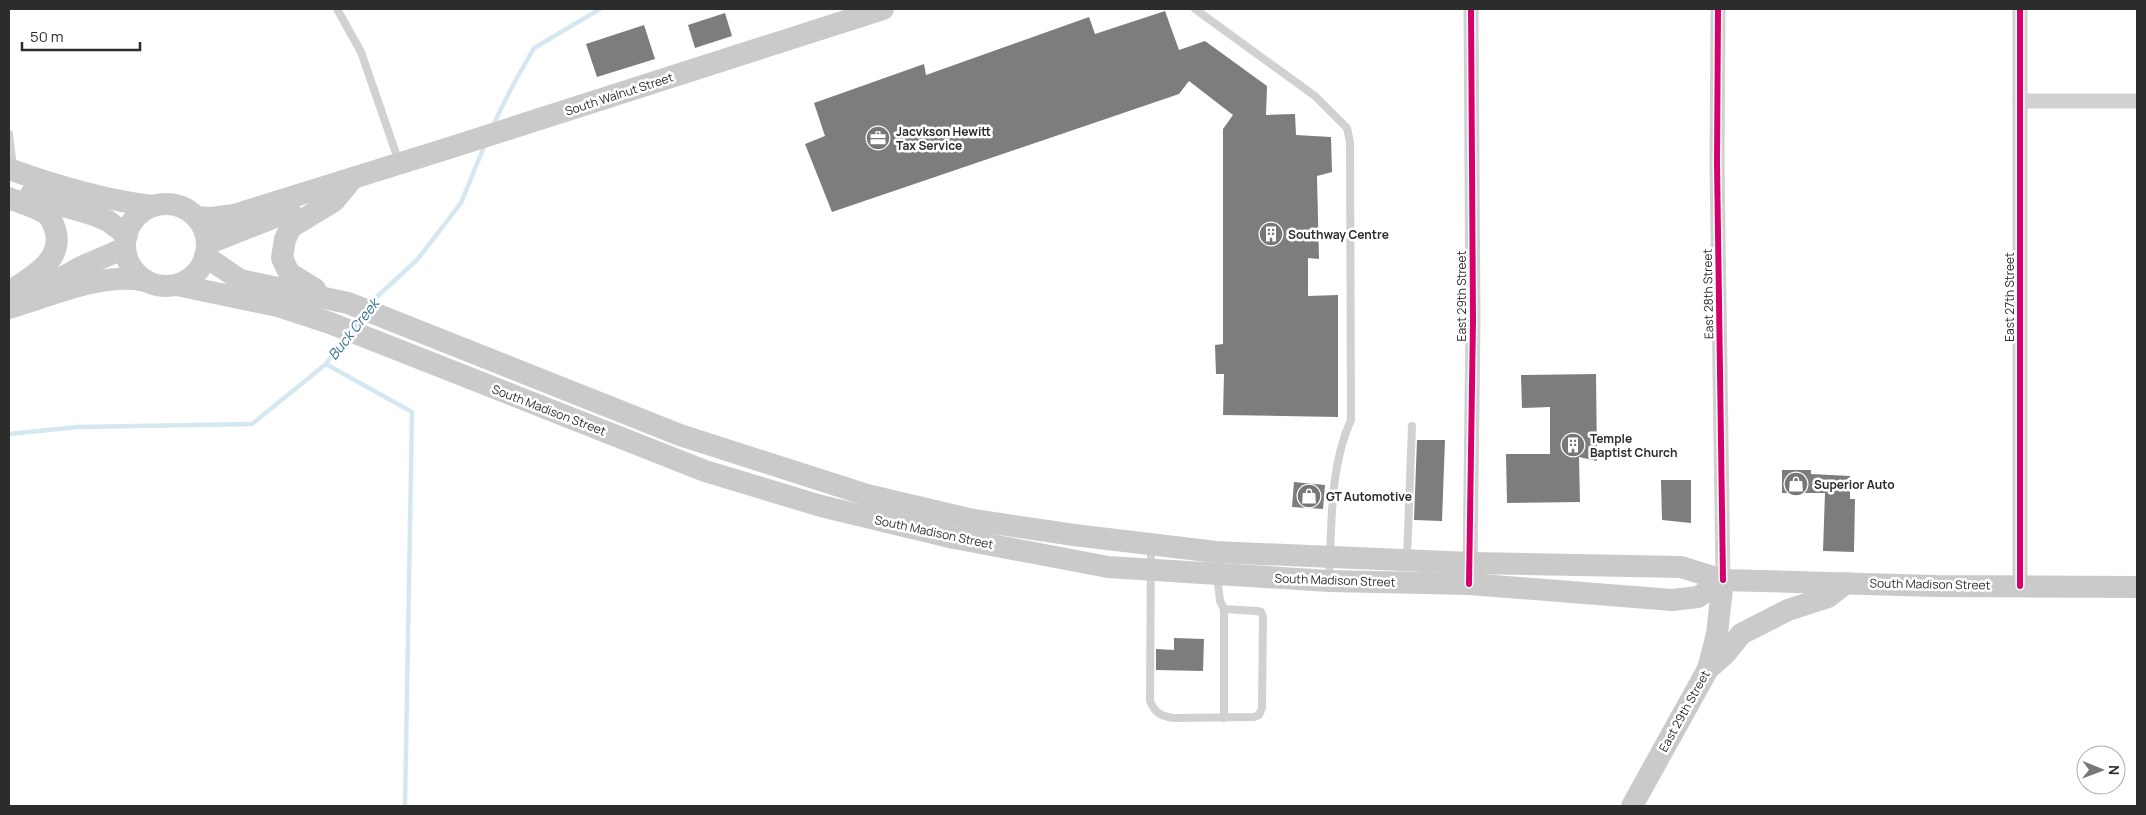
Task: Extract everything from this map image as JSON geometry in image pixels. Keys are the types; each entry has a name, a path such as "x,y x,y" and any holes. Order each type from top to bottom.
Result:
{"main road":[{"name":"South Walnut Street","path":"196,217 211,218 234,215 477,140 883,9"},
{"path":"10,175 125,203 153,206"},
{"path":"10,175 60,206 94,215 108,221 126,241"},
{"name":"South Walnut Street","path":"206,250 354,178"},
{"path":"354,178 334,201 290,227 285,239 282,258 289,273 306,284 359,307"},
{"path":"9,198 46,213 53,223 57,236 54,254 48,263 9,292"},
{"path":"9,307 105,279 129,277 156,285 177,285 195,274 206,250 202,225 187,210 176,205 164,204 153,206 141,212 132,222 126,241 128,261 146,281"},
{"path":"9,307 126,241"},
{"name":"South Madison Street","path":"206,250 240,280 359,307 680,435 867,495 973,520 1074,535 1216,552 1330,557 1407,571 1470,573 1681,567 1723,580 1936,586 2137,587"},
{"name":"South Madison Street","path":"177,285 278,306 349,331 705,471 821,506 954,538 1016,548 1100,566 1150,570 1328,582 1407,571"},
{"name":"South Madison Street","path":"1470,573 1672,600 1698,597 1723,580"},
{"name":"East 29th Street","path":"1632,806 1708,669 1717,634 1723,580"},
{"path":"1708,669 1726,653 1741,634 1788,610 1828,597 1846,582"}],"street":[{"name":"East 29th Street","path":"1470,9 1472,320 1470,573"},
{"name":"East 28th Street","path":"1718,9 1717,163 1723,580"},
{"name":"East 27th Street","path":"2020,9 2020,586"},
{"path":"2020,101 2137,100"}],"lane":[{"path":"337,9 362,52 400,164"},
{"path":"1194,9 1315,96 1347,128 1350,142 1351,420 1342,439 1335,475 1328,582"},
{"path":"9,134 10,175"},
{"path":"1407,571 1412,426"},
{"path":"1151,544 1150,701 1153,709 1162,716 1173,718 1254,718 1259,715 1262,708 1263,618 1261,612 1257,610 1224,609"},
{"path":"1217,574 1220,601 1224,609 1224,718"}],"building":[{"name":"Southway Centre","path":"1165,11 1179,50 1205,41 1267,86 1266,115 1295,114 1296,135 1331,137 1332,172 1317,176 1319,259 1308,258 1308,296 1338,295 1338,417 1223,415 1224,374 1216,374 1215,345 1223,344 1223,129 1233,115 1189,81 1179,94 832,212 805,144 825,136 814,103 924,64 926,75 1089,17 1095,34"},
{"path":"725,13 732,36 695,48 688,25"},
{"path":"644,25 655,59 597,77 586,44"},
{"name":"Temple Baptist Church","path":"1596,374 1597,461 1579,457 1580,502 1507,503 1506,454 1550,454 1550,407 1522,408 1521,375"},
{"path":"1417,440 1445,440 1442,521 1414,520"},
{"path":"1782,470 1811,470 1811,474 1850,476 1850,499 1855,499 1854,552 1823,551 1825,493 1782,493"},
{"path":"1661,480 1691,480 1691,523 1662,520"},
{"name":"GT Automotive","path":"1294,482 1325,485 1323,509 1292,507"},
{"path":"1174,638 1204,639 1203,671 1156,670 1156,649 1174,650"}],"waterway":[{"name":"Buck Creek","path":"493,125 534,48 600,9"},
{"name":"Buck Creek","path":"370,303 417,260 461,203 485,144"},
{"name":"Buck Creek","path":"9,434 78,427 252,424 326,364 346,336"},
{"path":"326,364 412,412 405,806"}],"cycle path":[{"path":"1469,584 1473,320 1471,9"},
{"path":"1718,9 1717,163 1723,580"},
{"path":"2020,9 2020,586"}],"place":[{"name":"Jacvkson Hewitt Tax Service","path":"878,138"},
{"name":"Southway Centre","path":"1271,234"},
{"name":"Temple Baptist Church","path":"1573,445"},
{"name":"Superior Auto","path":"1796,484"},
{"name":"GT Automotive","path":"1309,496"}]}
